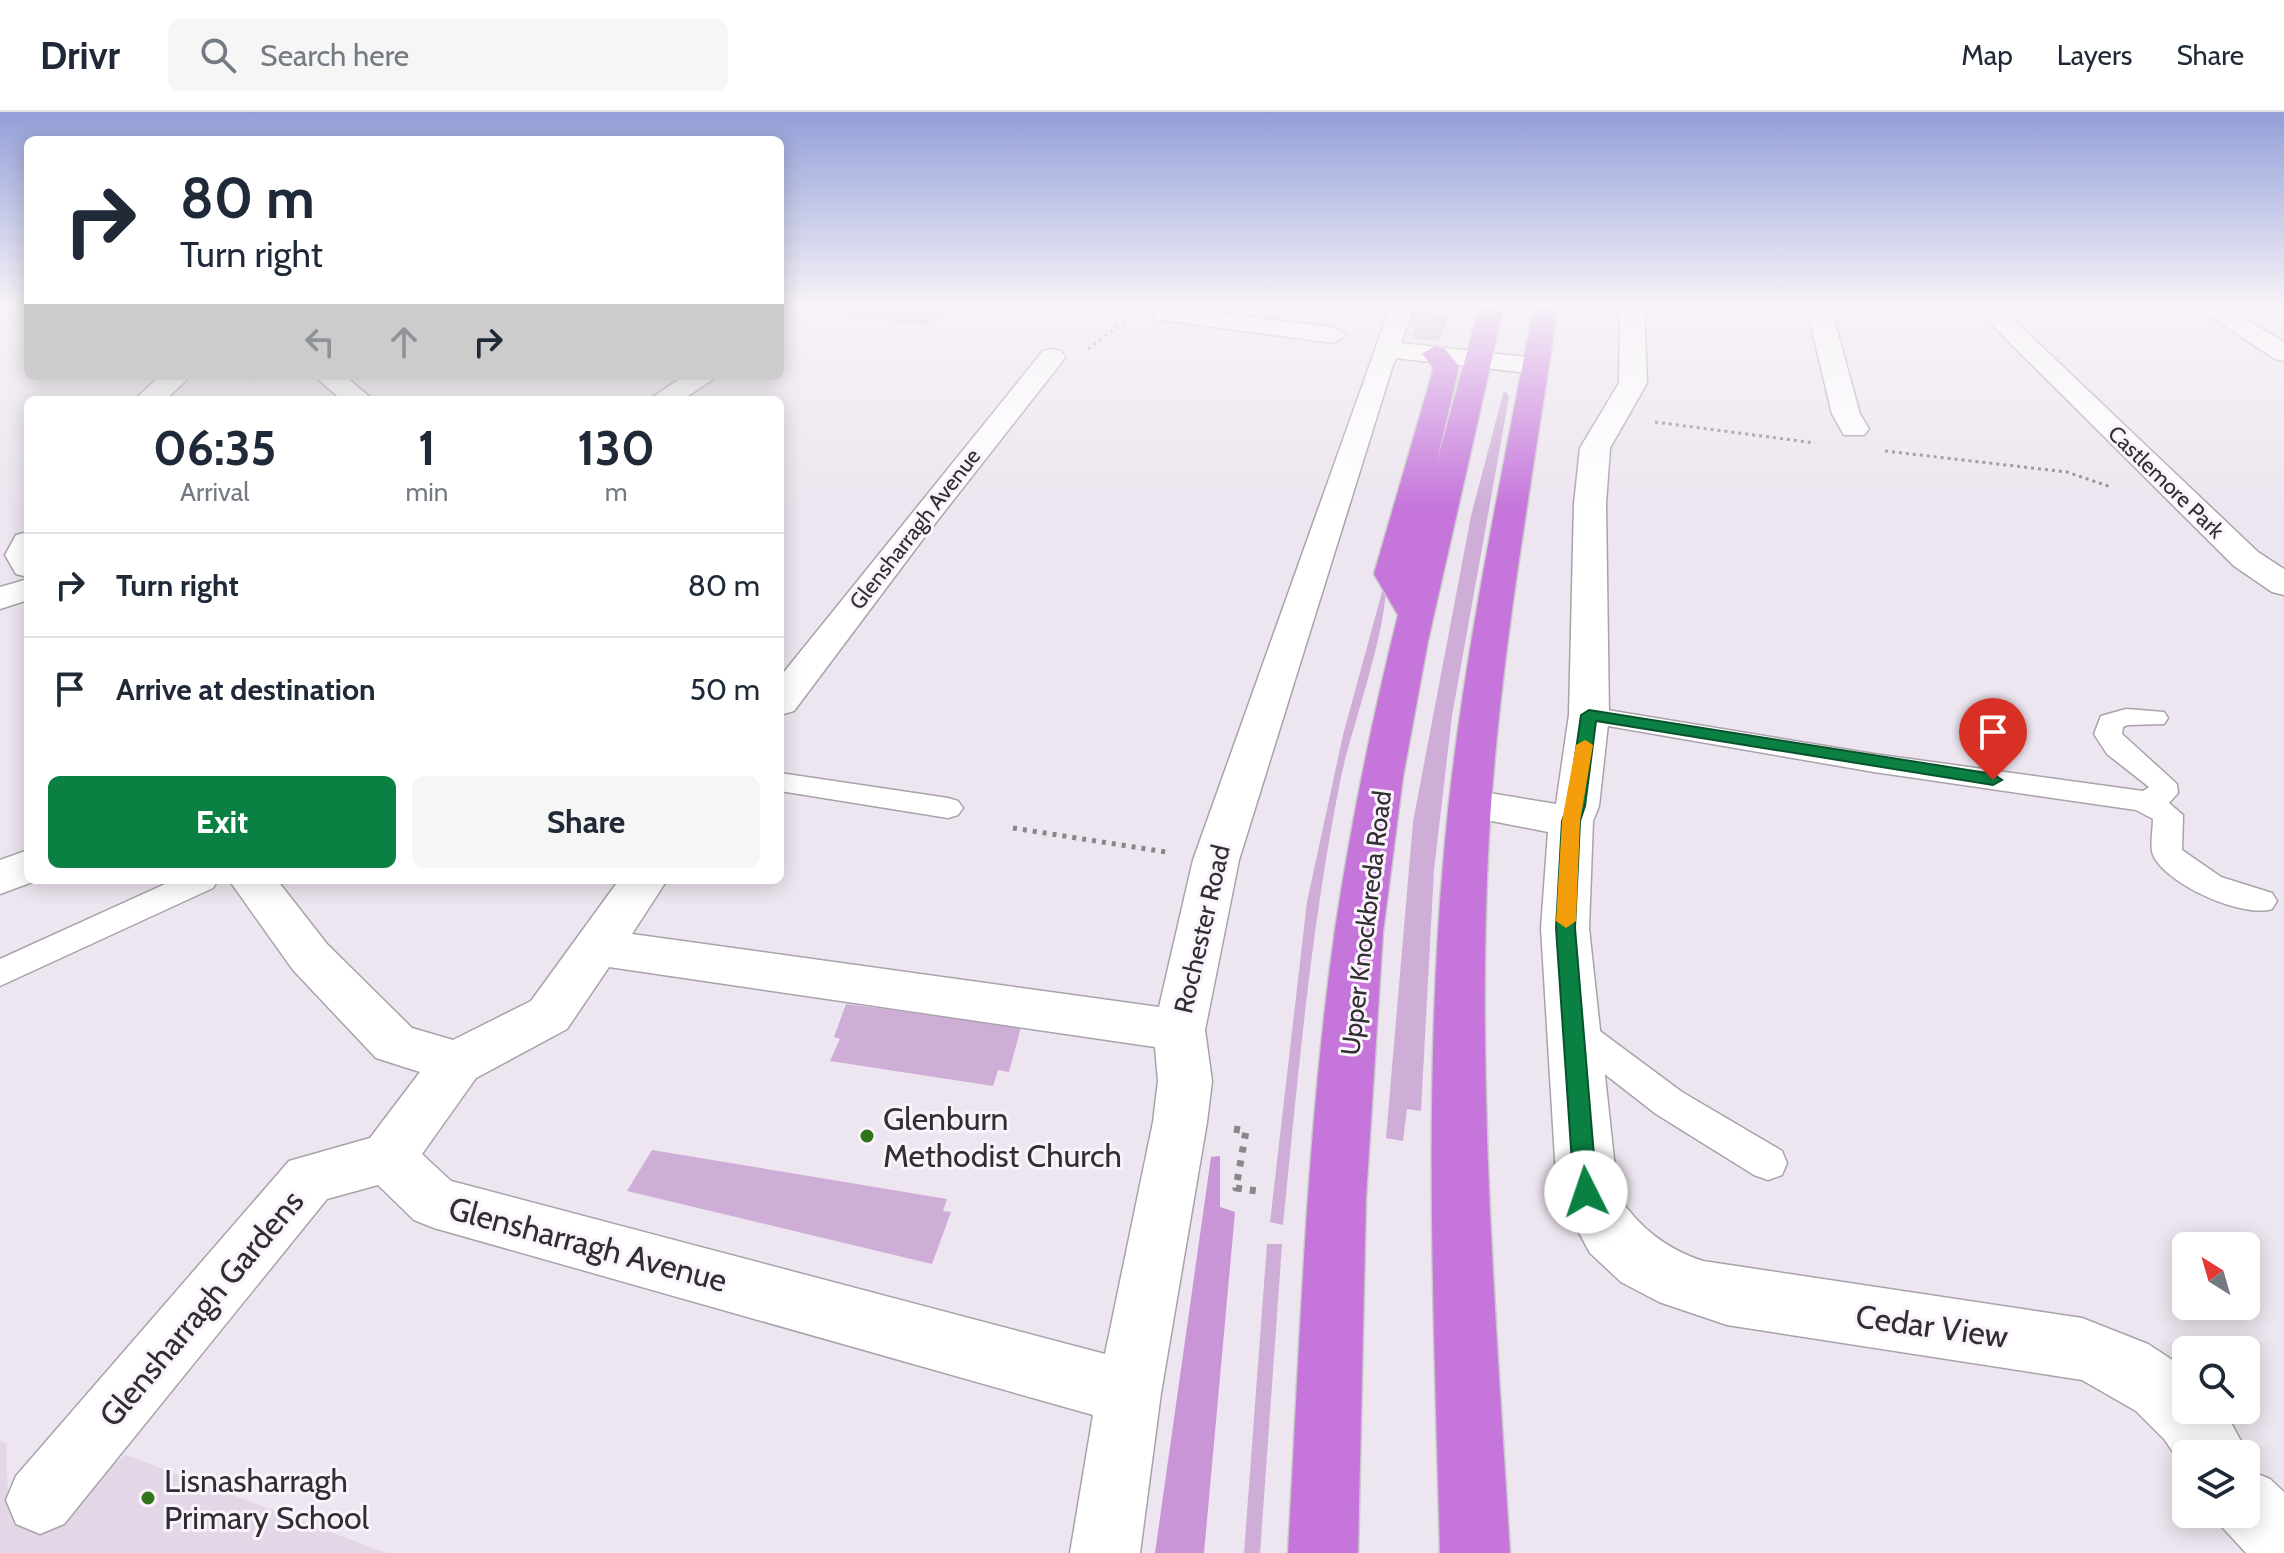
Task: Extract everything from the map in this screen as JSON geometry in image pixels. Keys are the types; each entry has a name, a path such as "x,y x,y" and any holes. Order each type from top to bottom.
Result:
{"highway":[{"name":"Upper Knockbreda Road","path":"1323,1553 1337,1227 1352,1010 1371,845 1418,619 1455,372"},
{"path":"1475,1553 1460,1132 1461,962 1471,804 1494,625 1535,372"}],"street":[{"name":"Glensharragh Avenue","path":"786,685 1040,372"},
{"name":"Rochester Road","path":"1105,1553 1129,1393 1183,1095 1179,1030 1216,860 1360,372"},
{"path":"1573,1030 1565,928 1571,821 1577,806 1589,715 1595,448 1633,383 1633,372"},
{"path":"1835,372 1846,414 1854,429"},
{"name":"Castlemore Park","path":"2053,372 2246,559 2284,585"},
{"path":"153,396 172,380"},
{"path":"333,380 354,396"},
{"path":"669,396 697,380"},
{"path":"0,598 24,590"},
{"path":"1471,804 1571,821"},
{"path":"0,878 24,868"},
{"path":"255,884 310,957 394,1043 457,1063"},
{"path":"388,1158 457,1063 549,1015 641,884"},
{"path":"597,947 1179,1030"},
{"name":"Cedar View","path":"1573,1030 1586,1192 1598,1220 1644,1266 1677,1283 1727,1296 2082,1349 2121,1362 2157,1383 2187,1411 2205,1440"},
{"name":"Glensharragh Avenue","path":"388,1158 434,1202 1129,1393"},
{"name":"Glensharragh Gardens","path":"40,1500 309,1179 388,1158"},
{"path":"2260,1517 2284,1542"}],"lane":[{"path":"1589,715 1874,763 2143,801 2156,799 2163,793 2163,784 2117,748 2108,734 2111,722 2126,717 2154,718"},
{"path":"784,783 948,808"},
{"path":"2143,801 2168,815 2167,853 2179,867 2231,894 2261,901"},
{"path":"0,973 193,884"},
{"path":"1573,1030 1669,1103 1768,1163"}],"path":[{"path":"1616,413 1644,421 1818,443"},
{"path":"1877,451 2067,472 2113,487"},
{"path":"1013,828 1216,860"}],"shaded area":[{"path":"1504,390 1509,397 1452,716 1434,870 1421,1111 1407,1109 1403,1141 1386,1138 1413,822 1471,516"},
{"path":"1385,581 1382,621 1341,777 1321,889 1283,1225 1270,1222 1307,902 1343,735"},
{"path":"846,1004 1021,1027 1009,1072 998,1070 993,1086 830,1061 840,1039 834,1037"},
{"path":"652,1150 947,1199 943,1211 951,1212 932,1264 627,1191"},
{"path":"1220,1156 1220,1207 1235,1212 1204,1553 1155,1553 1211,1157"},
{"path":"1267,1244 1282,1244 1260,1553 1244,1553"},
{"name":"Lisnasharragh Primary School","path":"0,1441 6,1443 8,1502 72,1496 126,1455 386,1553 0,1553"}],"slow traffic":[{"path":"1566,921 1571,821 1577,806 1585,745"}],"place":[{"name":"Glenburn Methodist Church","path":"867,1136"},
{"name":"Lisnasharragh Primary School","path":"148,1498"}],"route":[{"path":"1586,1192 1565,928 1571,821 1577,806 1589,715 1993,780"}]}
